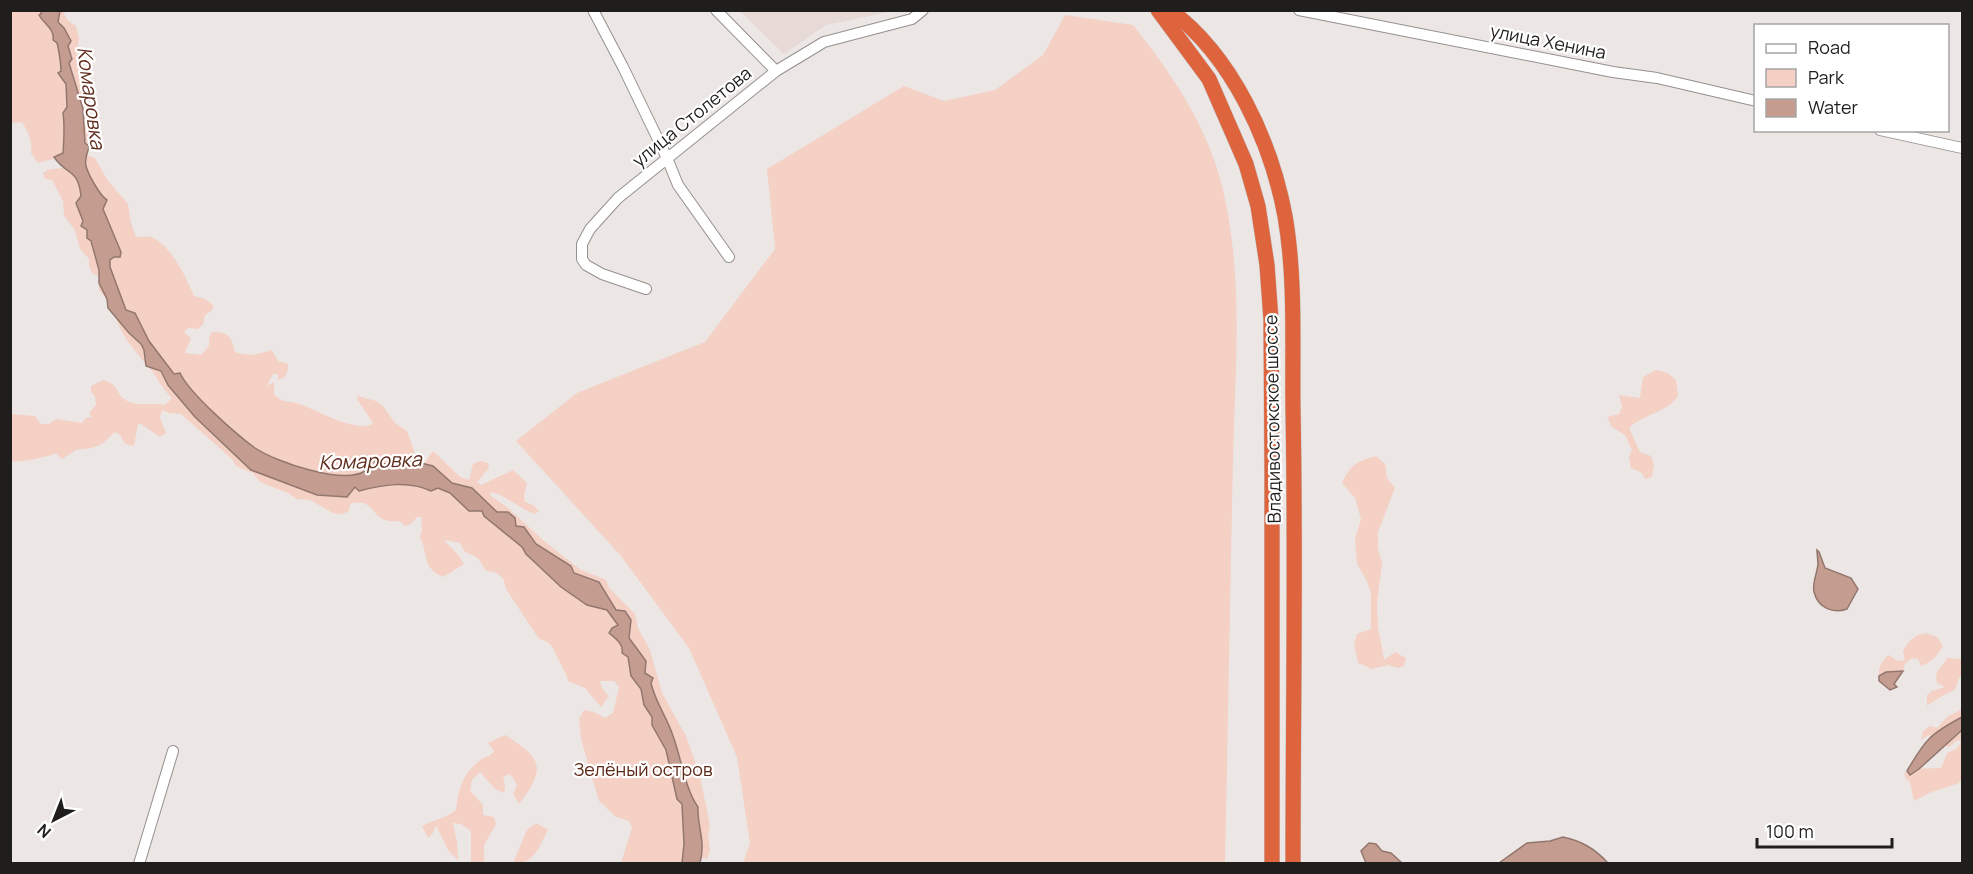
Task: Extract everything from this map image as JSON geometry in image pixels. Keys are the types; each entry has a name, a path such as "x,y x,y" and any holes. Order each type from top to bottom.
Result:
{"highway":[{"name":"Владивостокское шоссе","path":"1158,10 1209,79 1246,164 1258,206 1267,265 1272,473 1272,864"},
{"name":"Владивостокское шоссе","path":"1170,10 1210,49 1238,87 1258,127 1273,170 1284,215 1292,269 1293,864"},
{"path":"1269,300 1273,293 1279,290 1286,292 1292,298"}],"street":[{"path":"593,10 623,67 678,185 729,257"},
{"path":"716,10 776,71"},
{"name":"улица Столетова","path":"646,289 602,274 586,265 582,259 582,244 590,229 618,198 776,71 824,42 912,19 923,10"},
{"name":"улица Хенина","path":"1299,10 1613,72 1657,78 1754,101"},
{"path":"1889,132 1962,148"},
{"path":"139,864 173,751"}],"shaded area":[{"path":"740,11 894,11 826,25 784,54"}],"green space":[{"path":"11,11 65,11 64,14 68,21 76,26 79,38 77,55 86,125 90,127 95,148 38,163 31,153 31,141 22,122 11,123"},
{"path":"1065,15 1133,25 1175,82 1199,123 1217,167 1230,224 1237,325 1225,863 743,863 750,843 737,757 689,648 621,556 516,441 577,393 705,342 775,249 767,169 904,86 944,101 995,90 1043,55"},
{"name":"Зелёный остров","path":"86,155 95,158 108,181 128,204 136,237 151,237 165,247 182,271 194,296 205,299 214,306 205,315 203,325 197,329 188,328 184,332 191,338 185,353 201,355 209,346 209,337 212,332 228,336 234,351 239,353 253,355 272,350 278,361 288,364 285,376 278,380 278,374 273,374 267,386 274,382 274,394 280,399 358,426 373,423 357,399 358,396 376,401 383,406 395,423 407,431 414,451 413,461 424,464 433,451 460,477 469,480 473,464 480,461 488,463 489,468 477,482 481,485 513,470 527,483 525,502 533,505 539,511 534,514 497,494 491,492 491,496 581,570 606,580 609,588 635,614 638,628 650,650 662,693 686,736 700,776 710,826 708,836 710,851 707,859 682,853 682,863 621,863 632,828 629,821 616,817 599,801 581,739 579,719 584,710 605,718 613,713 619,687 614,681 600,681 602,688 609,696 601,707 585,688 568,681 553,648 546,641 539,639 506,589 503,578 495,572 486,571 478,558 464,551 460,543 444,540 464,564 443,577 431,569 420,537 421,517 417,517 411,524 405,526 400,521 383,519 365,504 350,504 349,511 343,514 333,513 310,500 297,499 260,482 253,473 236,466 232,459 181,414 162,410 160,418 166,433 160,437 138,424 134,446 125,444 120,435 115,432 102,444 76,450 62,459 56,453 34,459 11,461 11,414 35,416 41,424 49,424 56,419 82,423 86,418 92,417 89,413 96,405 91,386 103,380 112,384 123,399 131,403 165,405 172,398 131,346 108,308 107,299 99,290 98,276 93,274 89,266 89,259 80,249 75,230 64,216 63,201 52,180 45,179 43,173 48,170 63,168"},
{"path":"1656,370 1668,373 1676,380 1678,396 1667,407 1629,428 1640,452 1651,456 1654,465 1652,477 1645,479 1642,473 1631,468 1629,457 1632,450 1625,435 1612,427 1607,417 1619,414 1622,407 1619,395 1640,398 1643,377"},
{"path":"1376,456 1385,464 1387,478 1395,488 1378,532 1378,548 1382,563 1377,603 1378,627 1384,660 1395,652 1406,658 1404,666 1398,668 1388,665 1372,669 1358,663 1354,644 1357,634 1371,629 1371,593 1357,564 1355,539 1361,519 1355,498 1342,483 1348,471 1355,464"},
{"path":"1926,633 1937,637 1943,646 1934,658 1921,666 1918,659 1912,658 1905,664 1903,671 1886,672 1879,676 1882,662 1889,655 1897,661 1905,660 1903,651 1907,644 1915,637"},
{"path":"1947,658 1962,659 1962,674 1955,690 1927,706 1927,695 1945,687 1937,683 1936,675"},
{"path":"1962,709 1962,741 1958,740 1949,747 1937,744 1936,738 1929,735 1921,740 1923,731 1930,726 1937,728 1947,717"},
{"path":"505,735 533,757 537,772 534,781 519,804 513,794 517,785 510,774 503,777 504,793 495,789 480,772 472,780 470,791 483,805 483,815 494,817 496,824 484,845 484,863 471,864 471,831 461,824 453,823 458,860 448,850 436,825 428,838 422,826 456,810 460,788 466,775 476,764 494,751 488,743"},
{"path":"1962,741 1962,779 1959,783 1929,793 1914,801 1910,782 1904,773 1911,769 1941,768 1947,753 1956,749"},
{"path":"536,823 548,830 538,849 526,861 513,863 527,830"}],"water":[{"name":"Комаровка","path":"41,11 60,11 58,22 71,41 68,46 72,59 69,63 83,109 85,143 89,146 86,166 95,185 107,200 103,209 121,252 120,257 110,260 110,267 126,310 135,313 149,341 174,374 180,373 214,413 247,442 265,454 326,474 355,475 365,471 359,467 347,467 357,459 365,457 383,464 413,461 433,466 452,483 472,488 497,512 508,512 515,518 516,526 524,527 536,544 571,566 574,573 599,582 616,610 625,611 631,620 629,638 646,661 645,673 653,678 651,683 653,690 676,744 686,782 698,807 702,840 700,863 682,863 684,844 682,804 677,799 666,750 652,725 652,717 644,705 641,689 631,676 628,657 622,653 620,644 609,633 618,625 607,610 587,605 561,587 526,554 522,547 484,516 482,511 469,511 450,493 438,488 431,491 413,486 395,485 359,491 355,487 347,497 317,495 251,470 195,417 168,385 161,371 146,366 141,344 108,308 107,299 99,283 99,270 91,241 87,238 87,230 81,226 83,221 76,203 81,196 80,187 75,176 54,157 63,153 63,113 67,107 66,84 58,73 61,71 57,43 53,40 51,30 39,15"},
{"path":"1817,550 1825,568 1851,578 1858,589 1847,609 1831,610 1823,606 1816,598 1814,582 1818,564"},
{"path":"1903,671 1894,684 1897,687 1890,690 1879,681 1879,676 1886,672"},
{"path":"1962,717 1962,730 1910,775 1907,771 1929,739 1942,728"},
{"path":"1563,837 1588,846 1608,863 1499,863 1527,843 1550,841"},
{"path":"1369,843 1376,844 1382,851 1391,853 1402,863 1366,863 1361,851"}]}
